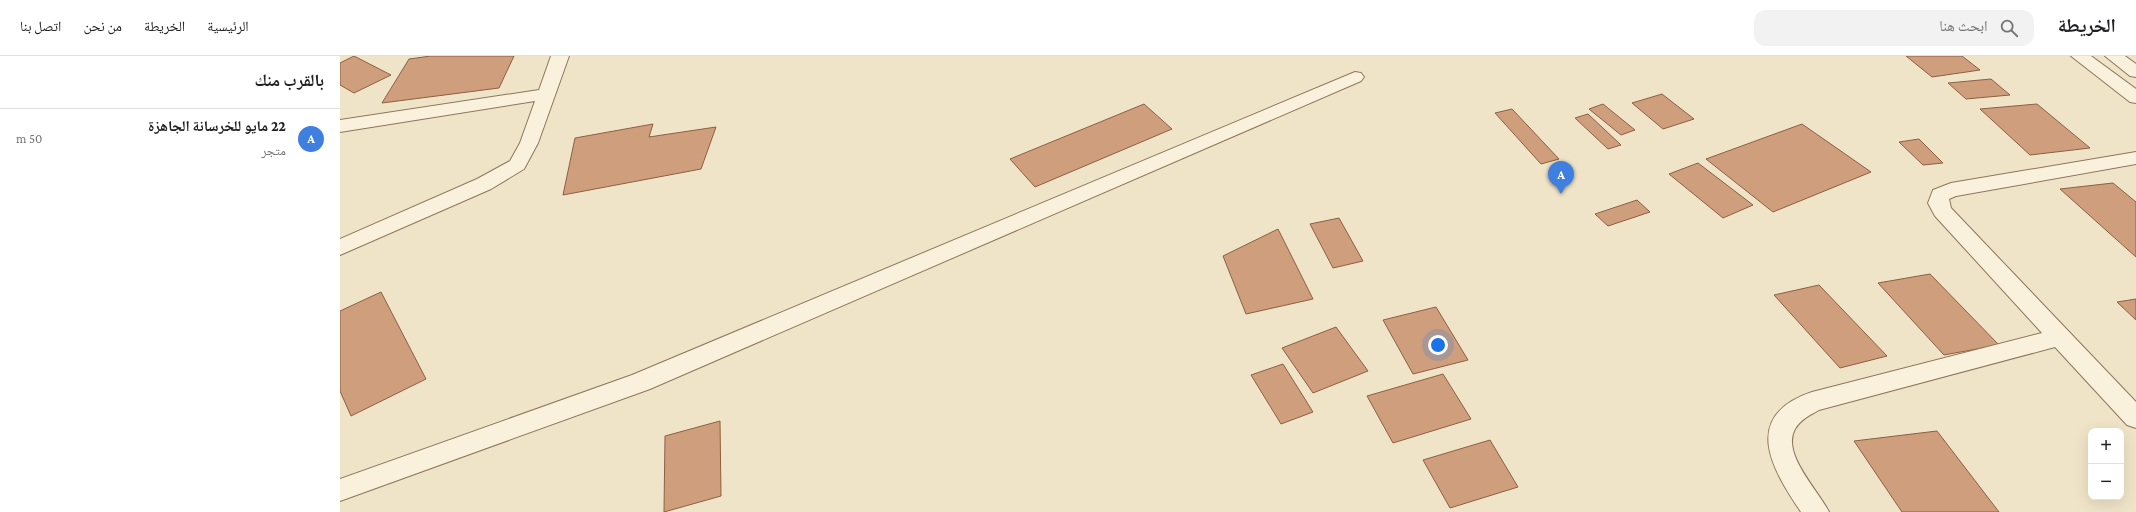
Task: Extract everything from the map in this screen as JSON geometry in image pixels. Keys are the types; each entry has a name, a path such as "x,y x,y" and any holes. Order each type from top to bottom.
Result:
{"street":[{"path":"340,248 484,184 517,165 526,149 560,56"},
{"path":"2080,56 2136,98"},
{"path":"2114,56 2136,72"},
{"path":"340,490 641,382 1355,77"},
{"path":"340,126 547,94"},
{"path":"2136,158 1951,190 1940,195 1939,206 2136,418"},
{"path":"1816,512 1784,463 1780,447 1780,433 1785,421 1796,409 1812,402 2060,337"}],"building":[{"path":"354,56 391,75 354,93 340,85 340,63"},
{"path":"431,56 514,56 499,88 382,103 409,59"},
{"path":"1906,56 1962,56 1980,70 1932,77"},
{"path":"1991,79 2010,95 1966,99 1948,83"},
{"path":"1662,94 1694,119 1663,129 1632,103"},
{"path":"1144,104 1172,129 1035,187 1010,159"},
{"path":"1603,104 1635,130 1621,135 1589,109"},
{"path":"2037,104 2090,148 2030,155 1980,109"},
{"path":"1512,109 1559,159 1541,164 1495,113"},
{"path":"1588,114 1621,145 1608,149 1575,118"},
{"path":"653,124 649,137 716,127 701,169 563,195 575,138"},
{"path":"1802,124 1871,172 1773,212 1706,159"},
{"path":"1919,139 1943,163 1923,165 1899,142"},
{"path":"1698,163 1753,205 1723,218 1669,174"},
{"path":"2113,183 2136,202 2136,257 2060,189"},
{"path":"1637,200 1650,212 1608,226 1595,214"},
{"path":"1339,218 1363,261 1333,268 1310,224"},
{"path":"1278,229 1313,299 1246,314 1223,256"},
{"path":"1930,274 1999,345 1944,355 1878,283"},
{"path":"1819,285 1887,356 1840,368 1774,295"},
{"path":"381,292 426,379 351,416 340,391 340,311"},
{"path":"2136,299 2136,320 2117,302"},
{"path":"1436,307 1468,360 1413,374 1383,320"},
{"path":"1336,327 1368,371 1313,393 1282,348"},
{"path":"1283,364 1313,412 1281,424 1251,375"},
{"path":"1443,374 1471,419 1393,443 1367,396"},
{"path":"720,421 721,496 664,512 665,436"},
{"path":"1937,431 1999,512 1902,512 1854,441"},
{"path":"1490,440 1518,487 1450,508 1423,460"}],"place":[{"name":"22 مايو للخرسانة الجاهزة","path":"1561,194"}]}
